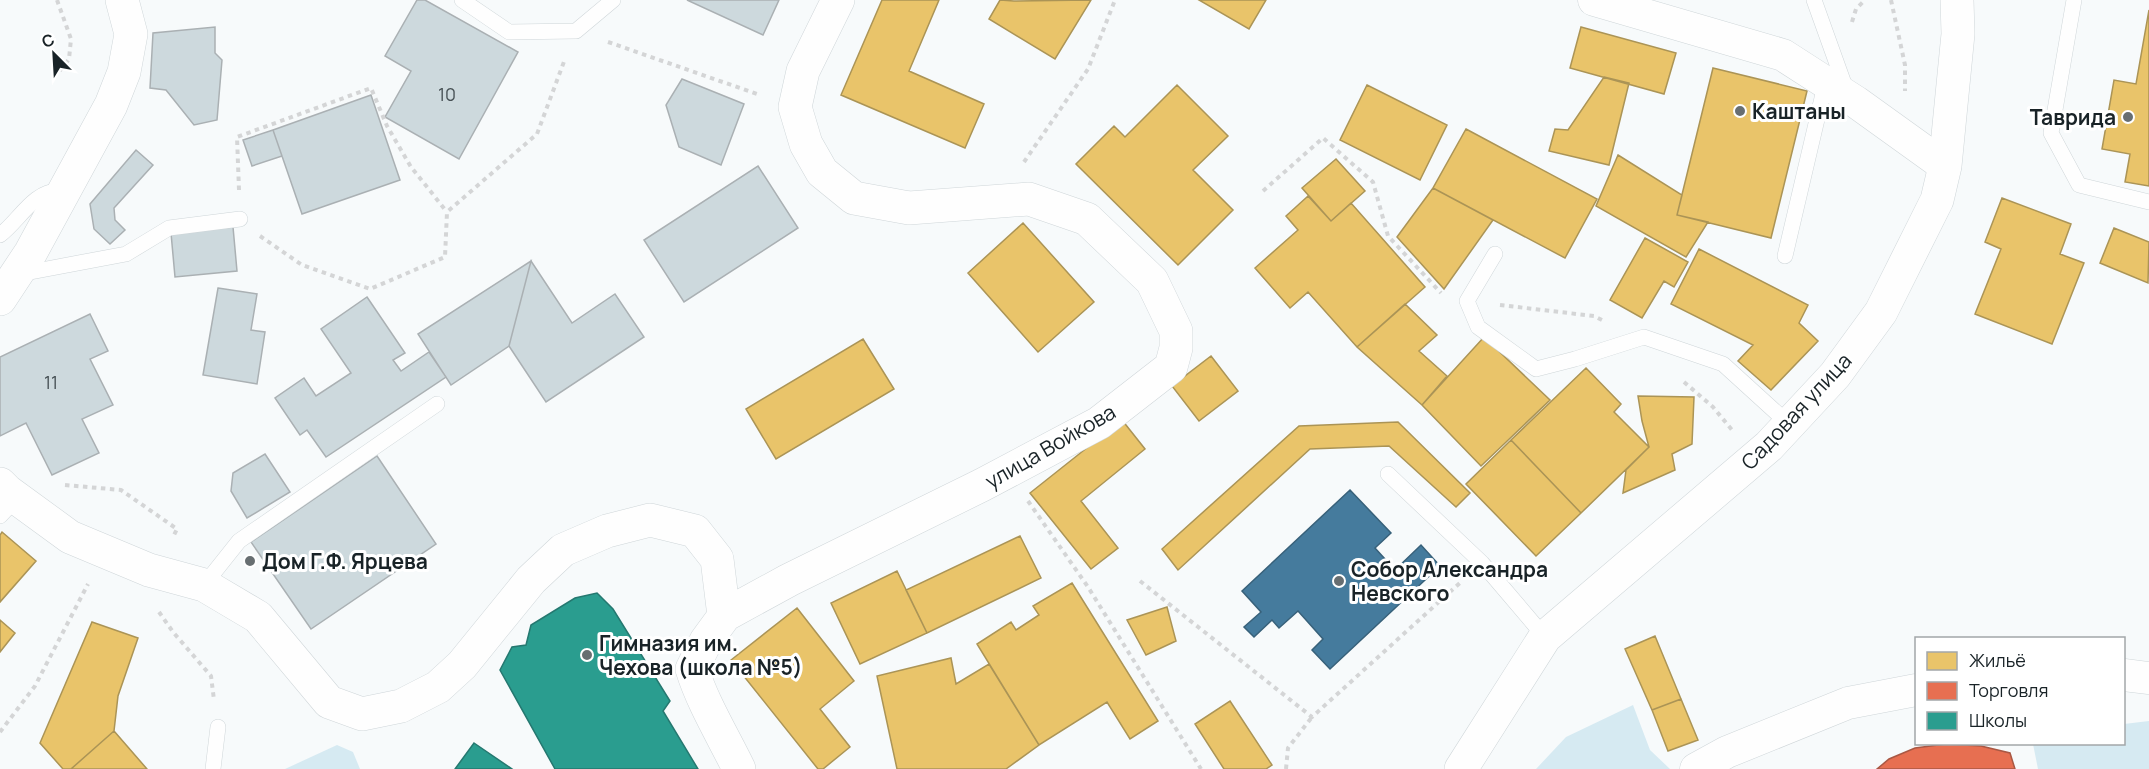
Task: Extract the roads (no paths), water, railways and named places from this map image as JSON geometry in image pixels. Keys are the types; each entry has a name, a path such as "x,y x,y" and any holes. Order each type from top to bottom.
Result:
{"street":[{"path":"6,285 65,191 111,105 124,72 131,34 122,0"},
{"name":"улица Войкова","path":"739,769 699,690 692,669 705,641 724,616 789,580 1098,423 1172,367 1176,348 1176,331 1152,282 1087,219 1029,199 909,208 854,198 822,172 806,144 795,107 803,71 838,0"},
{"path":"1594,0 1783,56 1837,89 1945,166"},
{"name":"Садовая улица","path":"1461,769 1545,637 1769,446 1835,375 1881,312 1937,200 1945,166 1958,34 1957,0"},
{"path":"6,499 70,537 150,570 204,585 258,617 329,702 362,714 401,706 438,687 462,665 531,580 563,550 607,531 650,520 695,531 717,559 724,616"},
{"path":"2125,675 2149,678"},
{"path":"1696,769 1727,752 1848,703 1915,690"}],"lane":[{"path":"462,0 509,32 576,31 613,0"},
{"path":"1785,256 1837,89 1814,0"},
{"path":"2074,0 2051,133 2079,185 2149,202"},
{"path":"0,235 9,228 26,207 51,191 65,191"},
{"path":"6,285 126,254 169,228 240,219"},
{"path":"1495,254 1467,301 1478,327 1536,369 1644,337 1724,364 1789,424"},
{"path":"204,585 238,542 438,404"},
{"path":"1388,474 1482,563 1545,637"},
{"path":"213,769 218,727"}],"place":[{"name":"Каштаны","path":"1740,111"},
{"name":"Таврида","path":"2128,117"},
{"name":"Дом Г.Ф. Ярцева","path":"250,561"},
{"name":"Собор Александра Невского","path":"1339,581"},
{"name":"Гимназия им. Чехова (школа №5)","path":"587,655"}]}
